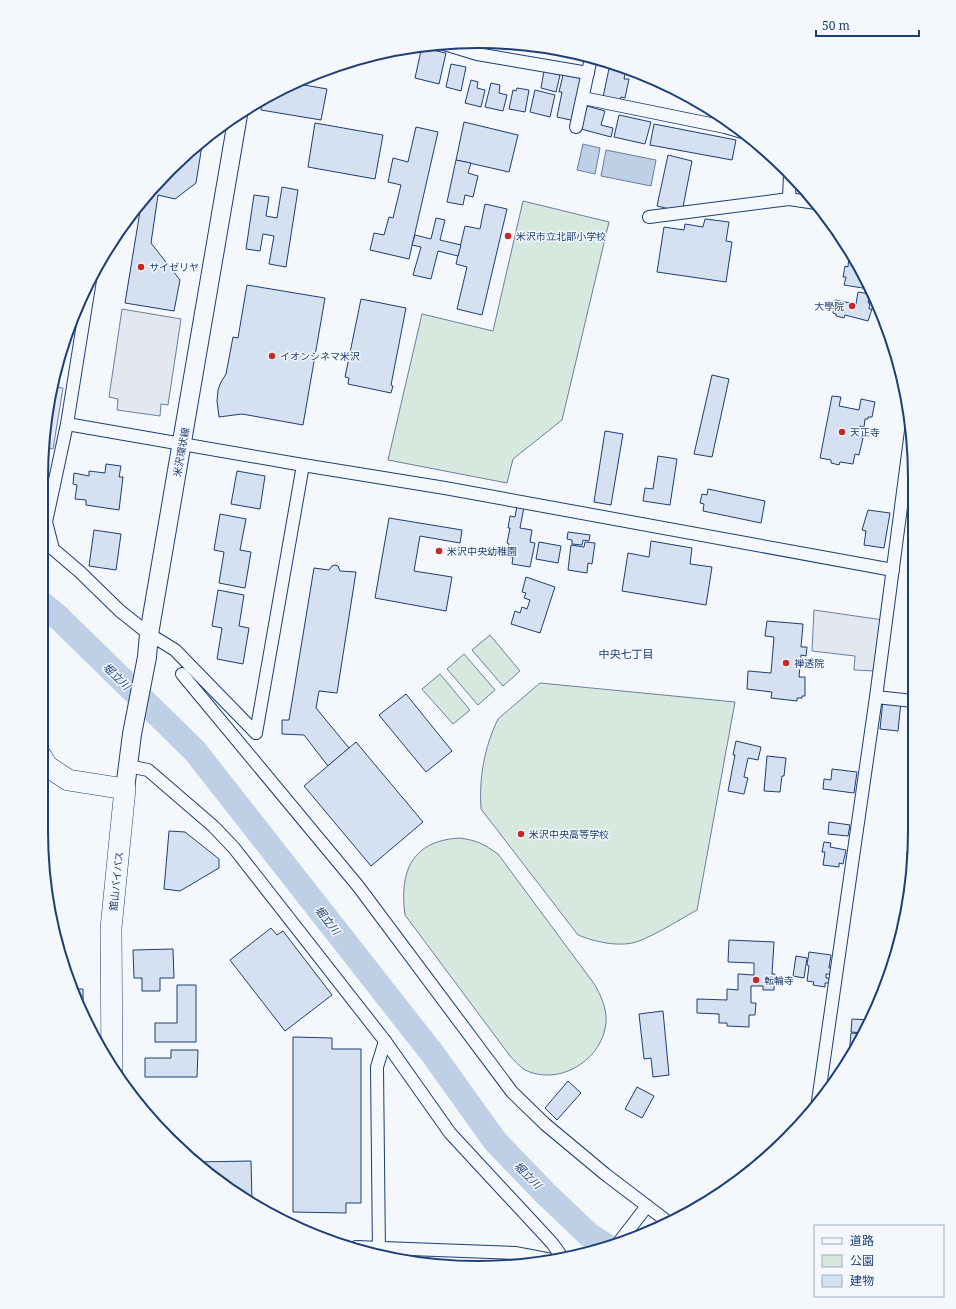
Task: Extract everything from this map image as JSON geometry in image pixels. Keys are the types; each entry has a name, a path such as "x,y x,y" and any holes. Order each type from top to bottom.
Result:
{"highway":[{"path":"48,767 68,780 125,789"},
{"name":"舘山バイパス","path":"112,1056 111,928 125,789"}],"main road":[{"name":"米沢環状線","path":"125,789 132,734 147,657 149,634 237,122"}],"street":[{"path":"460,49 477,54 588,73"},
{"path":"576,127 590,63"},
{"path":"583,98 727,128"},
{"path":"789,199 790,182"},
{"path":"649,217 789,199 807,202"},
{"path":"48,500 66,424 87,300"},
{"path":"66,424 445,488 893,570"},
{"path":"819,1093 876,697 907,459"},
{"path":"48,535 53,549 80,572 120,611 149,634 175,650 256,733 303,465"},
{"path":"182,674 358,886 512,1092 545,1124 605,1174 664,1219"},
{"path":"876,697 908,700"},
{"path":"128,766 148,770 214,826 234,848 385,1041 450,1133 552,1243 559,1253"},
{"path":"379,1249 377,1067 385,1041"},
{"path":"625,1235 647,1206"},
{"path":"387,1251 515,1253 535,1257"}],"green space":[{"path":"523,201 609,222 562,420 513,459 507,483 388,460 422,314 493,331"},
{"path":"490,635 520,671 503,686 472,650"},
{"path":"464,654 495,690 478,705 447,669"},
{"path":"440,674 470,710 453,724 422,689"},
{"path":"540,683 735,702 697,910 661,931 639,941 616,944 592,940 578,935 481,809 481,786 486,752 498,719"},
{"path":"459,838 480,843 498,854 598,990 605,1011 605,1029 601,1041 594,1052 575,1068 563,1073 550,1075 538,1074 525,1070 521,1067 510,1056 405,915 404,885 407,872 412,861 420,852 430,845 443,840"}],"shaded area":[{"path":"122,309 181,319 168,405 161,404 160,416 117,410 118,399 109,397"},
{"path":"58,387 63,388 53,449 49,448 56,394"},
{"path":"814,610 883,620 876,671 854,670 855,656 812,651"}],"water":[{"path":"583,144 600,148 595,174 577,170"},
{"path":"606,150 656,160 651,186 601,176"}],"building":[{"path":"435,51 446,53 439,84 415,78 421,52"},
{"path":"451,64 466,67 461,91 446,87"},
{"path":"609,69 625,74 624,79 629,79 625,98 621,97 620,100 603,97"},
{"path":"544,71 560,75 556,92 541,88"},
{"path":"563,75 584,79 575,121 557,117 562,92 559,92"},
{"path":"471,80 478,82 477,88 485,90 481,107 465,103"},
{"path":"491,83 500,85 499,93 507,95 503,111 485,107"},
{"path":"304,85 327,89 321,120 261,110 263,106"},
{"path":"517,88 529,90 525,112 509,109 513,90 516,91"},
{"path":"535,90 555,95 550,117 530,112"},
{"path":"587,106 605,111 601,125 613,128 611,137 581,129"},
{"path":"619,115 651,122 645,144 614,137"},
{"path":"464,122 518,135 509,172 456,160"},
{"path":"315,123 383,135 375,179 308,167"},
{"path":"654,124 736,140 732,160 650,145"},
{"path":"416,127 438,132 409,259 370,250 374,233 384,235 389,217 393,218 401,185 388,182 393,158 408,162"},
{"path":"201,149 196,183 175,199 158,195 151,243 180,280 174,311 125,303 140,213 174,174"},
{"path":"668,155 692,161 682,212 657,206"},
{"path":"456,160 471,163 468,173 478,176 473,197 465,195 463,205 447,202"},
{"path":"282,187 298,190 286,267 269,264 274,236 263,234 260,251 246,249 254,195 269,197 266,216 277,218"},
{"path":"485,204 507,209 482,315 457,309 467,267 456,264 465,226 480,229"},
{"path":"436,218 445,220 440,240 461,245 458,256 438,251 431,279 413,275 421,247 412,245 415,235 431,239"},
{"path":"705,219 729,222 726,241 732,242 726,282 657,272 664,227 684,230 685,224 703,227"},
{"path":"849,260 864,288 844,285 846,277 843,277 845,266 848,267"},
{"name":"イオンシネマ米沢","path":"247,285 325,298 303,425 242,414 219,417 217,401 218,390 226,374 233,337 238,338"},
{"name":"大學院","path":"858,292 866,293 869,299 868,303 870,303 869,309 872,309 868,321 845,315 844,318 836,316 836,314 833,313 835,300 856,304"},
{"path":"361,299 406,308 391,385 393,386 391,393 348,384 349,378 345,377"},
{"path":"712,375 729,379 712,457 694,454"},
{"name":"天正寺","path":"832,396 841,397 839,406 859,410 861,399 875,402 872,417 865,419 864,427 860,426 858,437 863,438 859,455 855,454 853,464 840,462 839,465 831,463 831,460 820,458"},
{"path":"605,431 623,434 611,505 594,502"},
{"path":"658,456 677,459 670,505 643,501 645,488 653,489"},
{"path":"106,464 121,466 119,477 123,477 119,510 86,505 86,500 75,499 77,485 73,484 74,473 89,476 89,471 105,473"},
{"path":"237,471 265,476 260,509 231,504"},
{"path":"708,489 765,501 761,523 703,511 704,504 700,503 702,494 707,495"},
{"path":"517,506 524,507 520,528 532,530 530,542 535,543 530,567 512,564 513,557 507,556 510,516 515,517"},
{"path":"868,510 890,513 884,548 864,545 866,531 862,530"},
{"path":"220,514 246,519 240,550 251,552 245,588 219,583 224,552 214,550"},
{"path":"389,518 462,530 460,543 420,536 414,571 452,577 446,611 375,598"},
{"path":"94,530 121,534 116,570 89,566"},
{"path":"568,532 590,535 589,541 583,540 582,545 572,544 572,540 567,539"},
{"path":"651,541 692,548 690,564 712,567 706,605 622,591 628,553 649,557"},
{"path":"539,542 561,546 558,563 536,559"},
{"path":"585,542 595,543 592,564 588,563 587,573 568,570 571,545 584,547"},
{"path":"335,565 338,566 340,571 356,572 337,693 319,691 316,708 349,748 328,766 304,735 282,734 282,720 289,720 314,568 329,570"},
{"path":"526,577 555,587 540,633 511,624 515,611 520,613 522,607 527,609 530,600 524,598 526,593 522,592"},
{"path":"218,590 244,595 239,626 249,628 243,664 217,659 222,628 212,626"},
{"name":"禅透院","path":"767,621 803,624 801,647 807,647 806,656 801,655 799,677 805,677 805,696 802,696 802,698 797,698 797,701 771,698 772,692 747,689 748,671 771,673 774,637 765,636"},
{"path":"406,694 452,751 426,772 379,715"},
{"path":"883,700 901,702 898,731 880,729"},
{"path":"736,741 761,747 758,760 748,758 744,777 748,778 744,794 728,791 735,755 733,755"},
{"path":"356,742 423,822 371,866 304,786"},
{"path":"767,756 786,758 780,792 764,791"},
{"path":"832,769 857,772 854,793 823,789 824,779 831,780"},
{"path":"829,822 850,825 848,836 828,834"},
{"path":"169,831 185,832 219,859 219,868 180,891 164,889"},
{"path":"824,842 831,843 830,847 846,850 843,864 839,863 839,867 823,865 825,852 822,852"},
{"path":"271,928 277,935 283,931 332,995 285,1031 230,960"},
{"name":"転輪寺","path":"729,940 774,942 772,974 775,974 774,990 763,990 763,986 751,986 751,1003 756,1003 755,1015 749,1015 749,1027 727,1026 727,1023 719,1023 719,1014 697,1013 697,999 727,1000 727,989 738,990 738,974 754,975 754,963 728,962"},
{"path":"173,949 174,978 160,978 160,991 142,991 142,978 134,978 133,950"},
{"path":"809,952 831,955 829,968 831,968 830,974 826,974 826,978 829,978 829,983 825,983 825,987 813,985 814,982 807,981"},
{"path":"796,956 807,958 804,978 793,976"},
{"path":"177,985 196,985 196,1042 155,1042 155,1023 177,1023"},
{"path":"78,989 83,989 83,1001"},
{"path":"663,1011 669,1075 653,1077 651,1058 644,1059 639,1014"},
{"path":"852,1019 865,1020 858,1033 851,1032"},
{"path":"851,1033 857,1034 850,1046"},
{"path":"293,1037 332,1038 332,1049 361,1049 361,1203 346,1203 346,1213 293,1212"},
{"path":"171,1050 198,1050 197,1077 145,1077 145,1058 171,1058"},
{"path":"568,1081 581,1093 557,1120 545,1108"},
{"path":"637,1087 654,1096 642,1118 625,1109"},
{"path":"251,1161 252,1197 239,1189 204,1162"}],"waterway":[{"name":"堀立川","path":"48,609 195,751 432,1053 495,1141 544,1192 589,1235 601,1242"}],"place":[{"name":"米沢市立北部小学校","path":"508,236"},
{"name":"サイゼリヤ","path":"141,267"},
{"name":"大學院","path":"852,306"},
{"name":"イオンシネマ米沢","path":"272,356"},
{"name":"天正寺","path":"842,432"},
{"name":"米沢中央幼稚園","path":"439,551"},
{"name":"禅透院","path":"786,663"},
{"name":"米沢中央高等学校","path":"521,834"},
{"name":"転輪寺","path":"756,980"}],"district":[{"name":"中央七丁目","path":"626,653"}]}
